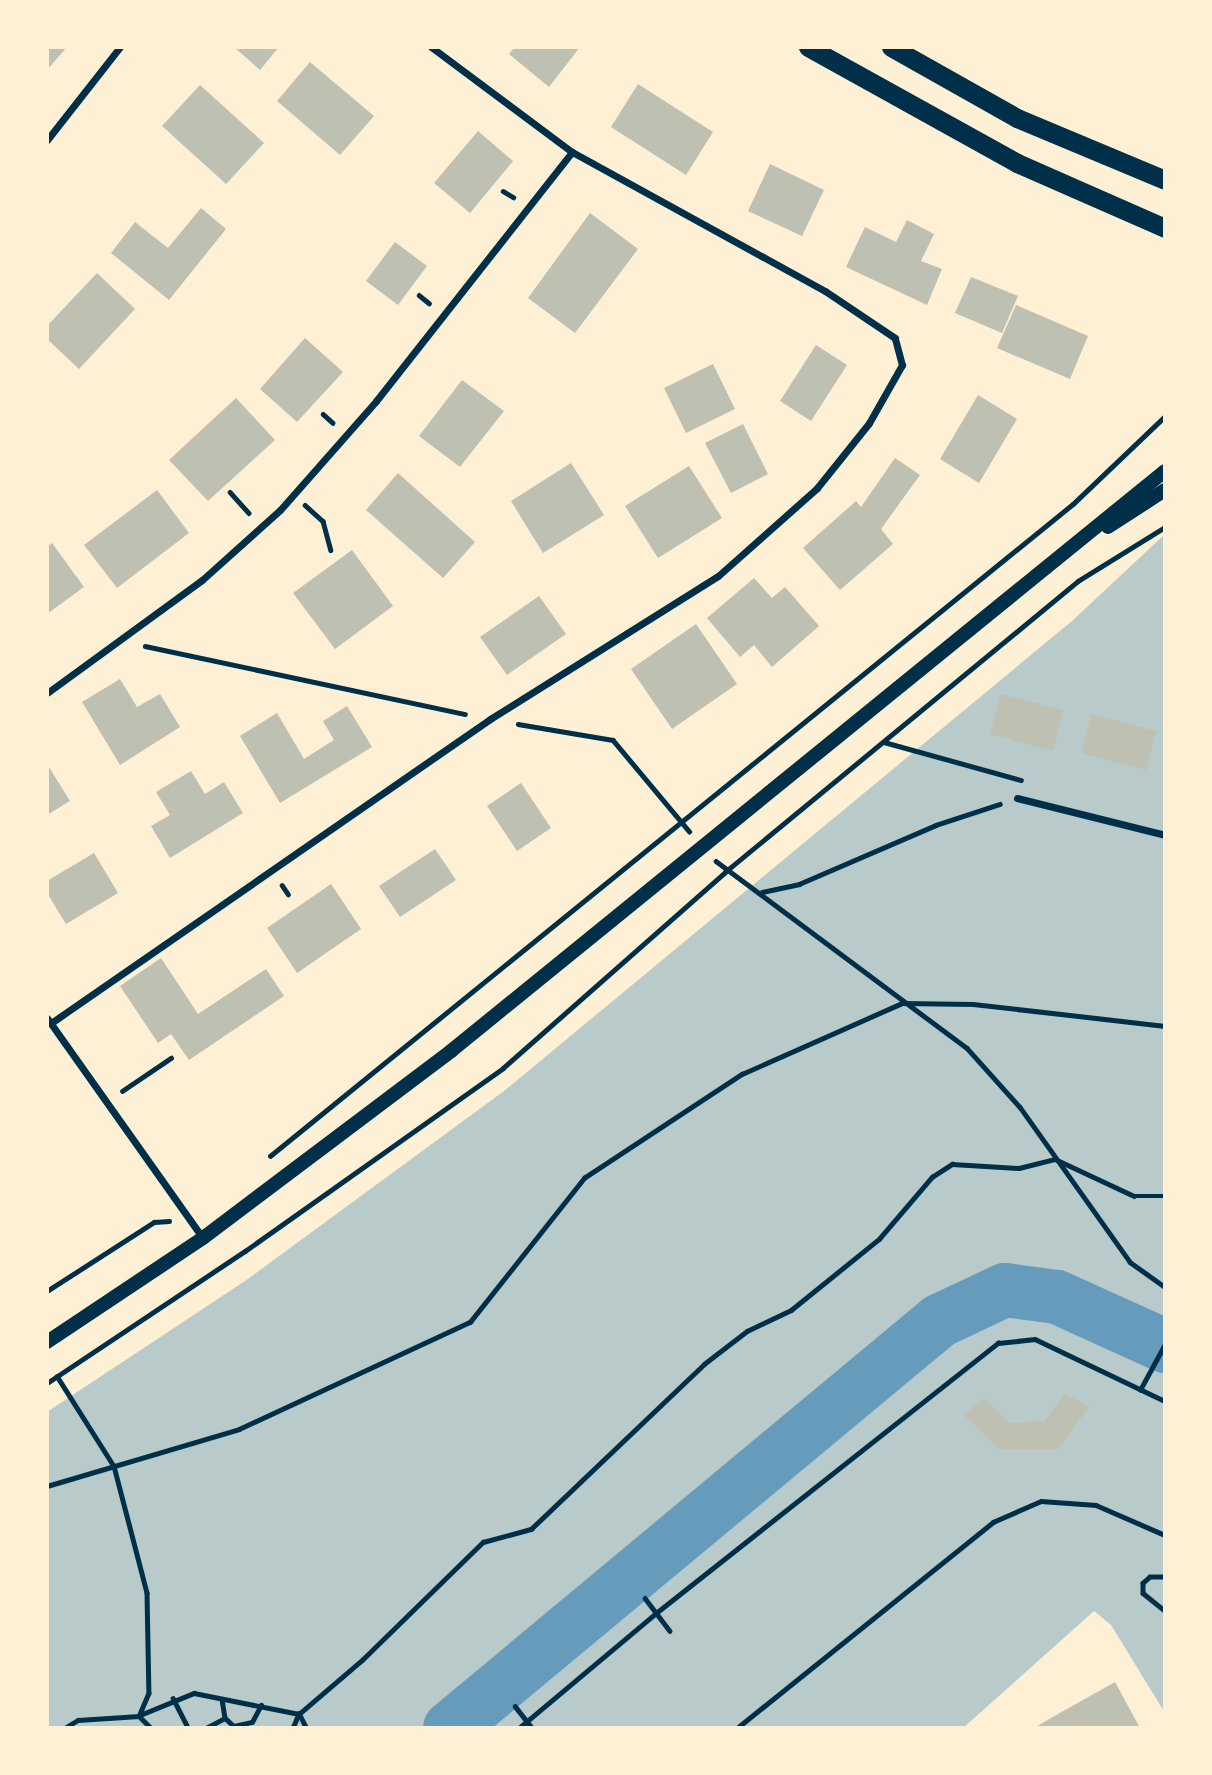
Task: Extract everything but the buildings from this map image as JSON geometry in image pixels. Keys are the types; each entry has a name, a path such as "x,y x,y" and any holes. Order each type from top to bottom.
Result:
{"highway":[{"path":"808,47 1017,163 1165,228"},
{"path":"891,47 1017,118 1165,180"}],"main road":[{"path":"47,1342 203,1238 451,1051 1165,471"},
{"path":"1052,565 1165,489"}],"street":[{"path":"47,140 120,47"},
{"path":"203,1238 49,1020 490,719 718,576 763,540 817,488 869,423 902,365 901,348 895,338 825,291 572,152 431,47"},
{"path":"47,693 202,580 294,495 376,401 572,152"},
{"path":"1017,798 1165,835"}],"path":[{"path":"265,1160 1073,504 1165,416"},
{"path":"230,492 261,527"},
{"path":"294,495 323,521 331,550"},
{"path":"47,1383 245,1251 503,1068 725,872 1078,581 1165,527"},
{"path":"121,641 490,719 613,740 682,823"},
{"path":"762,892 799,884 936,825 1017,798 1022,777 884,741"},
{"path":"725,872 762,892 902,1003 967,1048 1020,1107 1130,1262 1165,1286"},
{"path":"47,1486 239,1429 470,1322 584,1178 741,1074 902,1003 973,1004 1165,1026"},
{"path":"107,1101 171,1058"},
{"path":"293,1728 299,1714 362,1660 483,1542 531,1529 704,1364 747,1331 791,1310 879,1239 932,1177 952,1164 1019,1168 1055,1159 1134,1196 1165,1196"},
{"path":"47,1291 154,1222 190,1220"},
{"path":"519,1728 656,1613 998,1343 1035,1339 1165,1401"},
{"path":"1140,1390 1165,1344"},
{"path":"57,1376 114,1466 147,1593 149,1693 139,1716"},
{"path":"737,1728 993,1522 1041,1501 1096,1505 1165,1535"},
{"path":"1165,1577 1150,1577 1143,1583 1143,1593 1165,1611"},
{"path":"645,1598 670,1631"},
{"path":"65,1728 78,1720 139,1716 173,1698 194,1693 299,1714"},
{"path":"173,1698 188,1728"},
{"path":"222,1699 225,1718 234,1727 254,1725 261,1705"},
{"path":"514,1706 532,1728"},
{"path":"299,1714 306,1728"},
{"path":"139,1716 151,1728"},
{"path":"206,1728 225,1718"}],"shaded area":[{"path":"1165,534 1165,1713 1111,1625 1094,1611 963,1728 47,1728 47,1412 245,1281 504,1091 1072,621"}],"waterway":[{"path":"450,1728 939,1321 1005,1290 1057,1297 1165,1346"}]}
